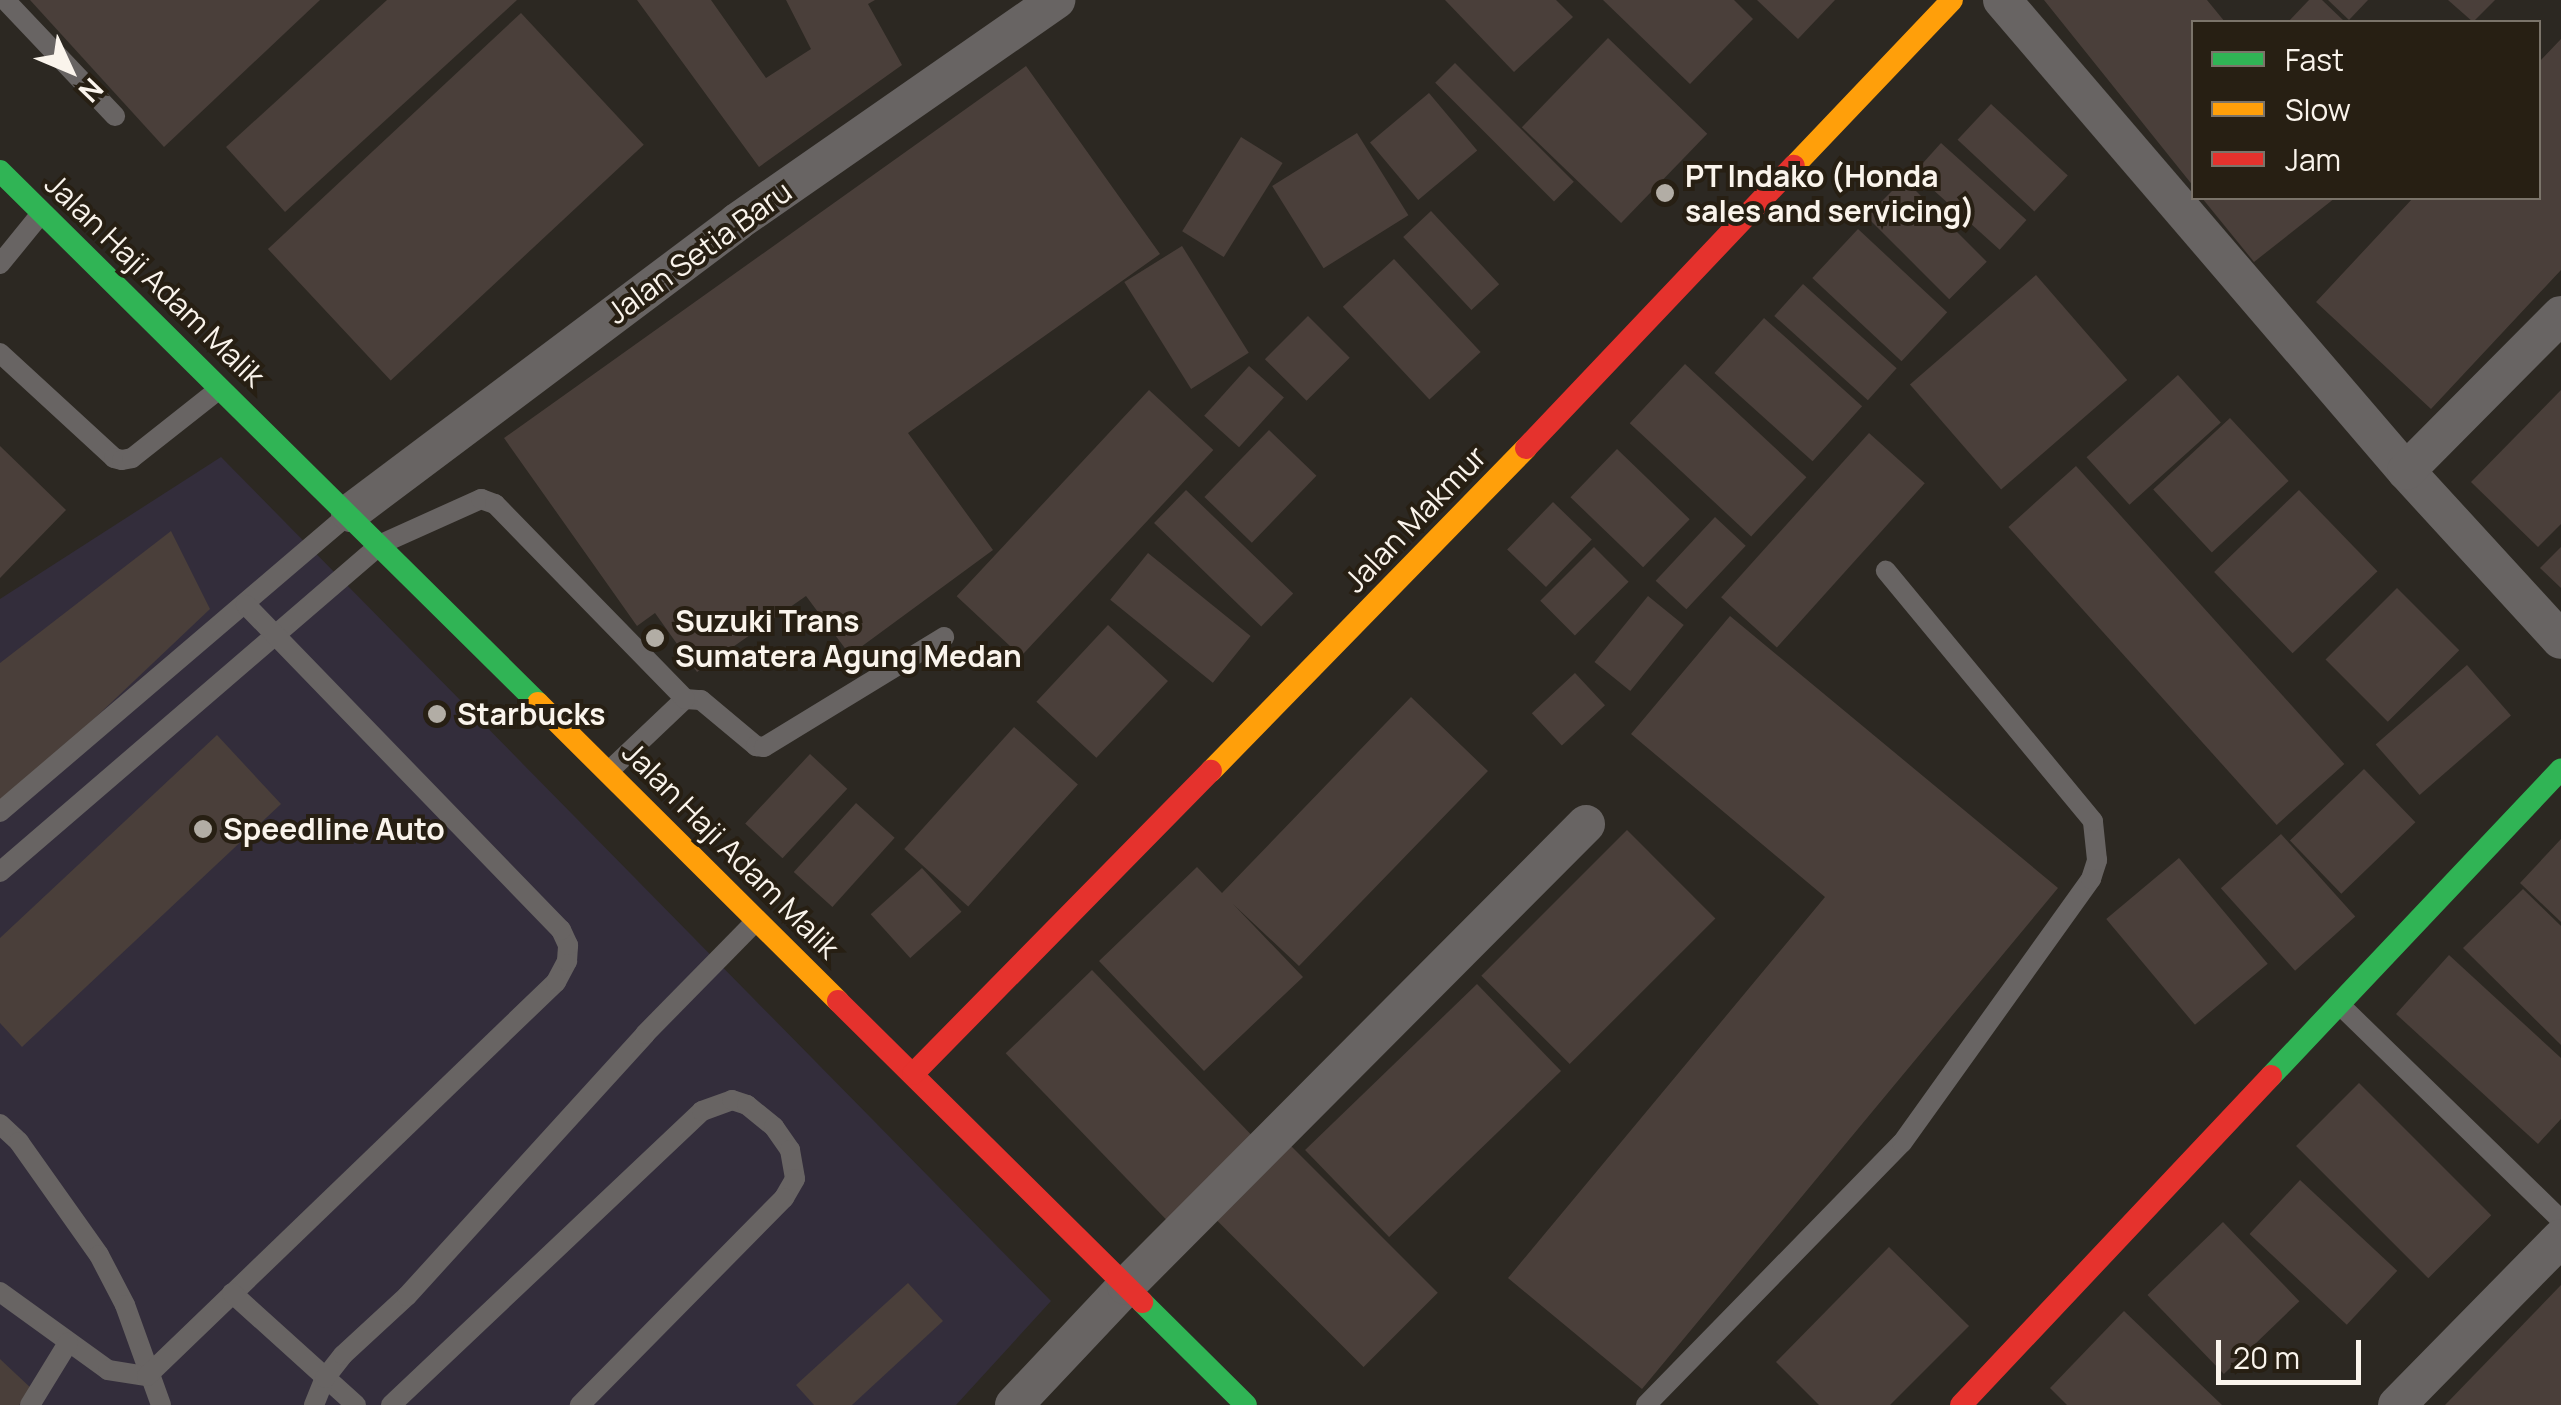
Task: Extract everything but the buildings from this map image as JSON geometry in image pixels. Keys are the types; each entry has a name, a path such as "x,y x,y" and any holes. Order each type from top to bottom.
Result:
{"street":[{"name":"Jalan Setia Baru","path":"350,513 736,222 1056,0"},
{"name":"Jalan Makmur","path":"914,1074 1464,513 1952,0"},
{"path":"2002,0 2406,470 2561,640"},
{"name":"Jalan Haji Adam Malik","path":"0,171 350,513 1246,1405"},
{"path":"2406,470 2561,315"},
{"path":"1961,1405 2561,769"},
{"path":"1014,1405 1126,1286 1586,824"},
{"path":"2397,1405 2561,1238"}],"lane":[{"path":"5,0 115,116"},
{"path":"0,264 42,213"},
{"path":"0,353 114,458 122,460 132,458 222,388"},
{"path":"0,872 380,544 482,499 490,500 685,699 701,700 756,746 764,746 944,637"},
{"path":"0,812 350,513"},
{"path":"1646,1405 1902,1143 2091,878 2097,860 2093,821 1886,571"},
{"path":"147,1376 556,982 567,961 568,945 560,930 246,605"},
{"path":"609,770 685,699"},
{"path":"314,1405 324,1378 407,1296 645,1034 758,919"},
{"path":"2339,1004 2561,1220"},
{"path":"392,1405 702,1112 732,1100 747,1106 774,1126 790,1150 795,1179 784,1198 580,1405"},
{"path":"0,1124 18,1142 98,1255 125,1305 147,1376 161,1405"},
{"path":"0,1292 108,1370 147,1376"},
{"path":"232,1293 356,1405"},
{"path":"30,1405 68,1343"}],"shaded area":[{"path":"221,457 1051,1301 956,1405 0,1405 0,599"}],"traffic: fast":[{"path":"0,171 538,703"},
{"path":"2271,1076 2561,769"},
{"path":"1142,1302 1246,1405"}],"traffic: slow":[{"path":"1794,166 1952,0"},
{"path":"1211,771 1526,448"},
{"path":"538,703 838,1001"}],"traffic: jam":[{"path":"1526,448 1794,166"},
{"path":"913,1074 1211,771"},
{"path":"838,1001 1142,1302"},
{"path":"1961,1405 2271,1076"}],"place":[{"name":"PT Indako (Honda sales and servicing)","path":"1665,193"},
{"name":"Suzuki Trans Sumatera Agung Medan","path":"655,638"},
{"name":"Starbucks","path":"437,714"},
{"name":"Speedline Auto","path":"203,829"}]}
